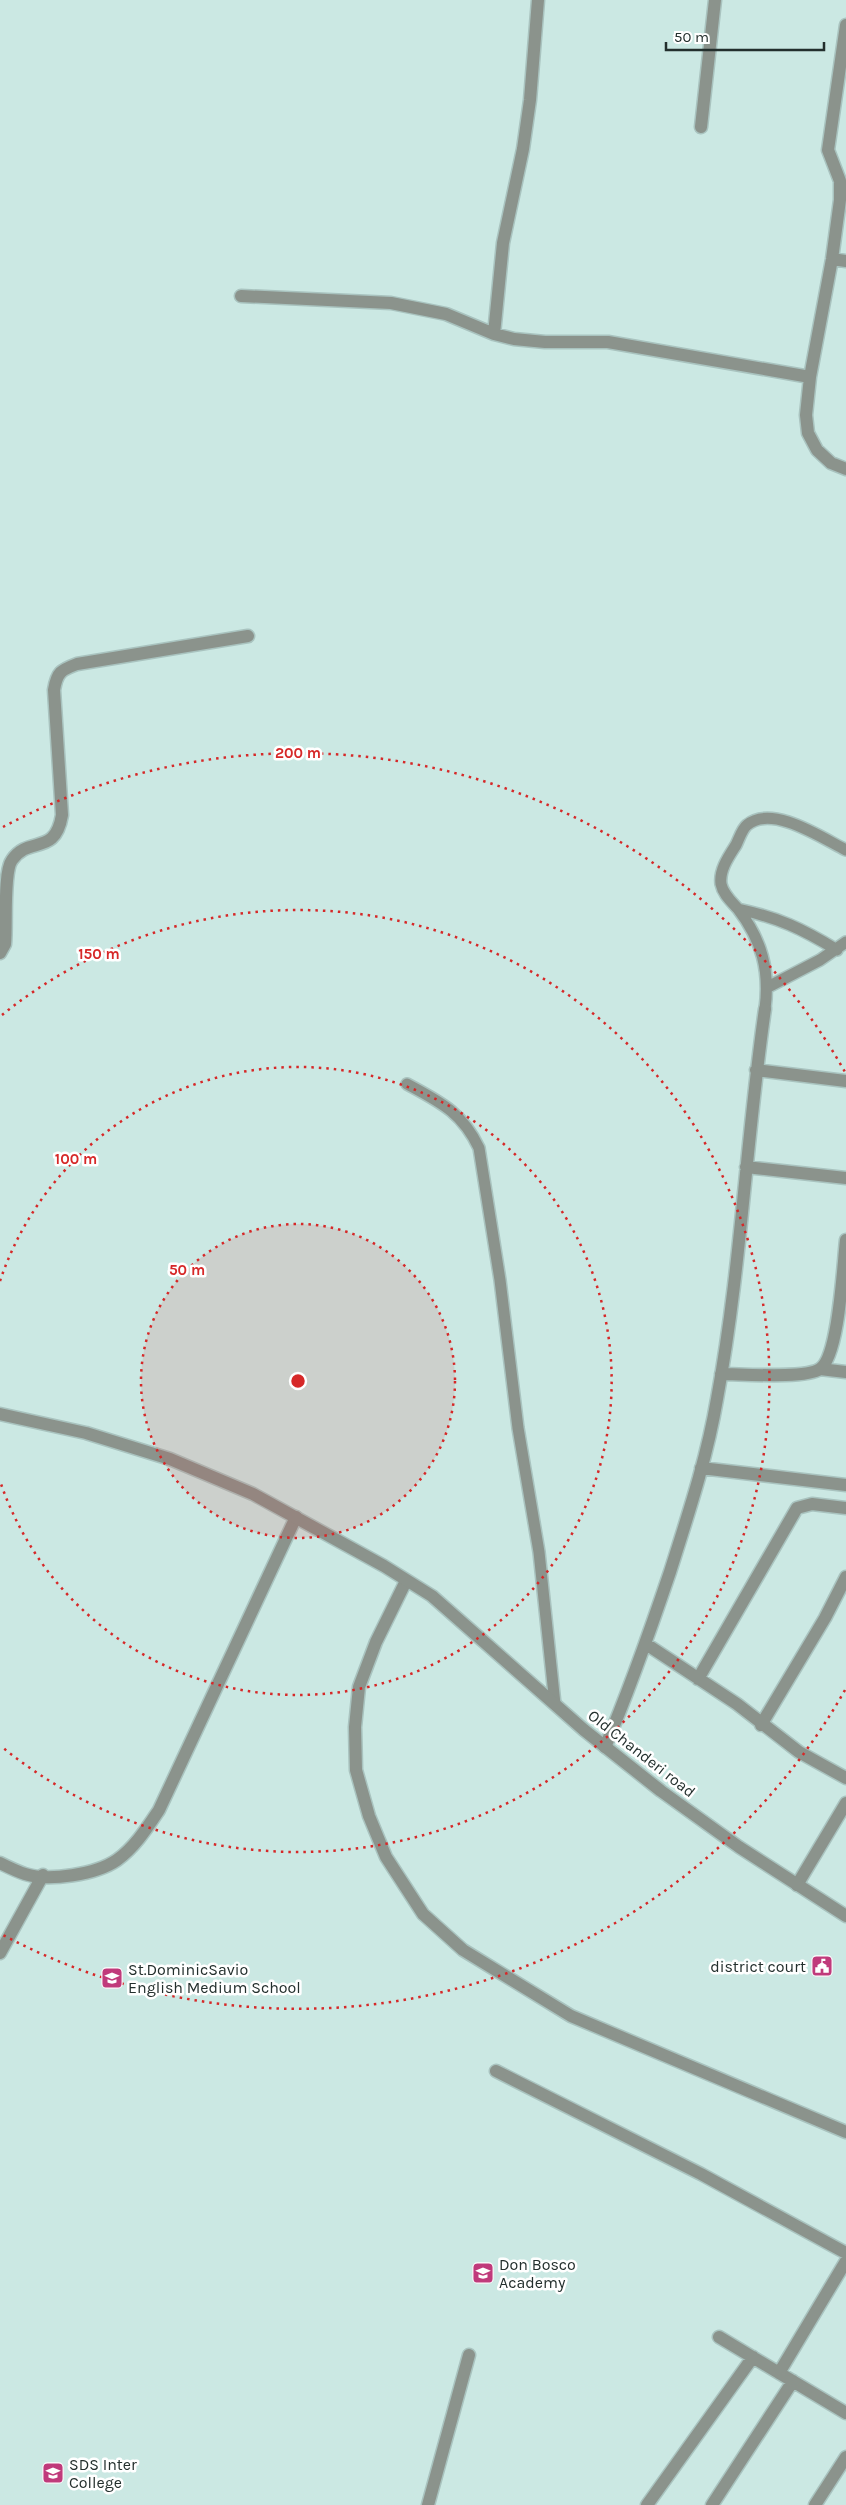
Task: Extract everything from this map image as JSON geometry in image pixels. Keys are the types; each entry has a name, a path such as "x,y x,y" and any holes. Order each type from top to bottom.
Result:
{"street":[{"path":"494,334 502,243 523,149 530,100 538,0"},
{"path":"701,127 715,0"},
{"path":"846,25 828,150 840,181 840,200 832,260 810,377 806,414 808,433 817,450 831,462 846,469"},
{"path":"832,260 846,262"},
{"path":"241,296 391,303 446,314 494,334 514,339 545,342 608,342 810,377"},
{"path":"0,953 5,944 7,878 10,861 21,850 52,839 59,830 62,815 54,690 56,677 64,669 77,664 248,636"},
{"path":"606,1747 635,1678 689,1512 701,1468 721,1374 731,1311 756,1070 765,1010"},
{"path":"756,1070 846,1081"},
{"path":"746,1167 846,1178"},
{"path":"820,1369 830,1356 836,1332 843,1286 846,1240"},
{"path":"721,1374 806,1374 820,1369 846,1372"},
{"name":"Old Chanderi road","path":"0,1414 86,1433 170,1459 253,1494 384,1566 432,1596 555,1704 668,1797 739,1847 846,1916"},
{"path":"701,1468 846,1485"},
{"path":"698,1679 797,1508 812,1504 846,1508"},
{"path":"0,1863 26,1874 61,1877 90,1872 117,1860 141,1838 158,1810 296,1517"},
{"path":"406,1581 376,1642 359,1687 355,1727 356,1770 370,1816 386,1857 423,1914 462,1950 572,2016 846,2132"},
{"path":"761,1725 844,1584"},
{"path":"646,1644 737,1704 761,1725 799,1752 846,1778"},
{"path":"797,1885 846,1803"},
{"path":"0,1953 43,1875"},
{"path":"496,2071 701,2174 846,2253"},
{"path":"779,2373 846,2261"},
{"path":"719,2337 846,2414"},
{"path":"428,2505 469,2355"},
{"path":"647,2505 753,2357"},
{"path":"712,2505 793,2381"},
{"path":"814,2505 846,2457"}],"lane":[{"path":"765,1010 768,986 760,949 754,932 726,896 721,884 723,868 746,826 756,820 771,817 788,821 846,850"},
{"path":"738,909 772,917 801,928 837,950"},
{"path":"768,986 837,950 846,942"},
{"path":"407,1084 444,1104 460,1117 472,1132 479,1148 500,1280 518,1428 539,1552 555,1704"}],"place":[{"name":"district court","path":"822,1966"},
{"name":"St.DominicSavio English Medium School","path":"112,1978"},
{"name":"Don Bosco Academy","path":"483,2273"},
{"name":"SDS Inter College","path":"53,2473"}]}
